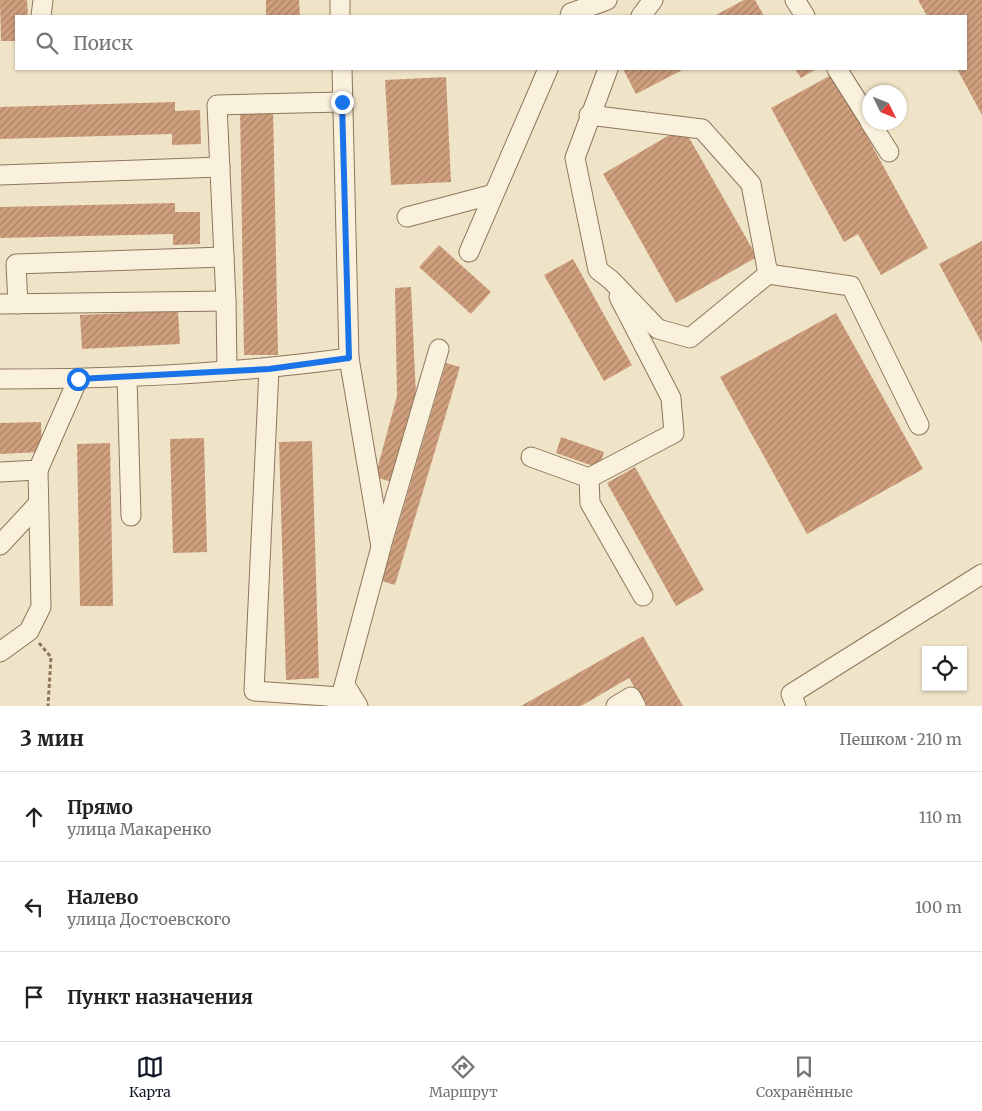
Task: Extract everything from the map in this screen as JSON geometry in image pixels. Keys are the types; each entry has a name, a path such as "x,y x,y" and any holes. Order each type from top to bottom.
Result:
{"street":[{"path":"41,15 43,0"},
{"path":"340,0 340,15"},
{"path":"570,15 571,13 607,0"},
{"path":"642,15 653,0"},
{"path":"795,0 804,15"},
{"path":"342,70 349,358 381,547"},
{"path":"469,252 548,70"},
{"path":"608,70 589,115 575,158 598,270 611,280 658,329 690,338 768,274 851,286 920,425"},
{"path":"838,70 862,109"},
{"path":"227,371 226,301 217,105 342,102"},
{"path":"589,115 702,129 751,184 768,274"},
{"path":"875,130 888,152"},
{"path":"0,175 220,167"},
{"path":"407,217 494,194"},
{"path":"224,257 16,264 9,304 226,301"},
{"path":"531,457 589,478 674,433 671,398 611,280"},
{"path":"269,369 254,691 345,698 381,547 439,349"},
{"path":"0,379 78,379 269,369 349,358"},
{"path":"127,377 131,516"},
{"path":"0,652 29,631 41,606 38,470 78,379"},
{"path":"0,472 38,470"},
{"path":"589,478 590,503 643,596"},
{"path":"0,545 38,504"},
{"path":"796,706 791,694 982,574"},
{"path":"616,706 631,697 636,706"}],"path":[{"path":"29,631 51,657 48,706"}],"building":[{"path":"0,0 27,0 28,15 15,15 15,41 1,41"},
{"path":"266,0 299,0 300,15 266,15"},
{"path":"744,0 755,0 763,15 716,15"},
{"path":"918,0 982,0 982,115 958,70 967,70 967,15 926,15"},
{"path":"624,70 682,70 636,94"},
{"path":"796,70 814,70 801,78"},
{"path":"833,74 928,248 881,275 858,234 844,242 771,108"},
{"path":"446,77 451,182 391,185 385,80"},
{"path":"175,102 175,111 200,110 201,144 172,145 172,134 0,139 0,107"},
{"path":"273,106 278,355 244,355 240,107"},
{"path":"683,127 757,257 676,303 603,174"},
{"path":"175,203 175,212 200,212 200,244 173,245 173,234 0,238 0,207"},
{"path":"982,241 982,343 939,264"},
{"path":"439,245 491,292 471,314 419,267"},
{"path":"573,259 632,365 604,381 544,275"},
{"path":"411,287 416,396 392,482 375,477 397,396 395,288"},
{"path":"178,311 180,344 82,349 80,315"},
{"path":"836,313 923,469 807,534 720,377"},
{"path":"446,363 460,367 395,585 382,581"},
{"path":"41,422 42,452 0,454 0,423"},
{"path":"561,437 604,452 599,468 556,453"},
{"path":"204,438 207,552 173,553 170,439"},
{"path":"312,441 319,678 286,680 279,442"},
{"path":"110,443 113,606 80,606 77,444"},
{"path":"635,467 704,590 676,606 607,483"},
{"path":"643,636 683,706 645,706 629,678 581,706 521,706"}],"route":[{"path":"78,379 269,369 349,358 342,102"}]}
